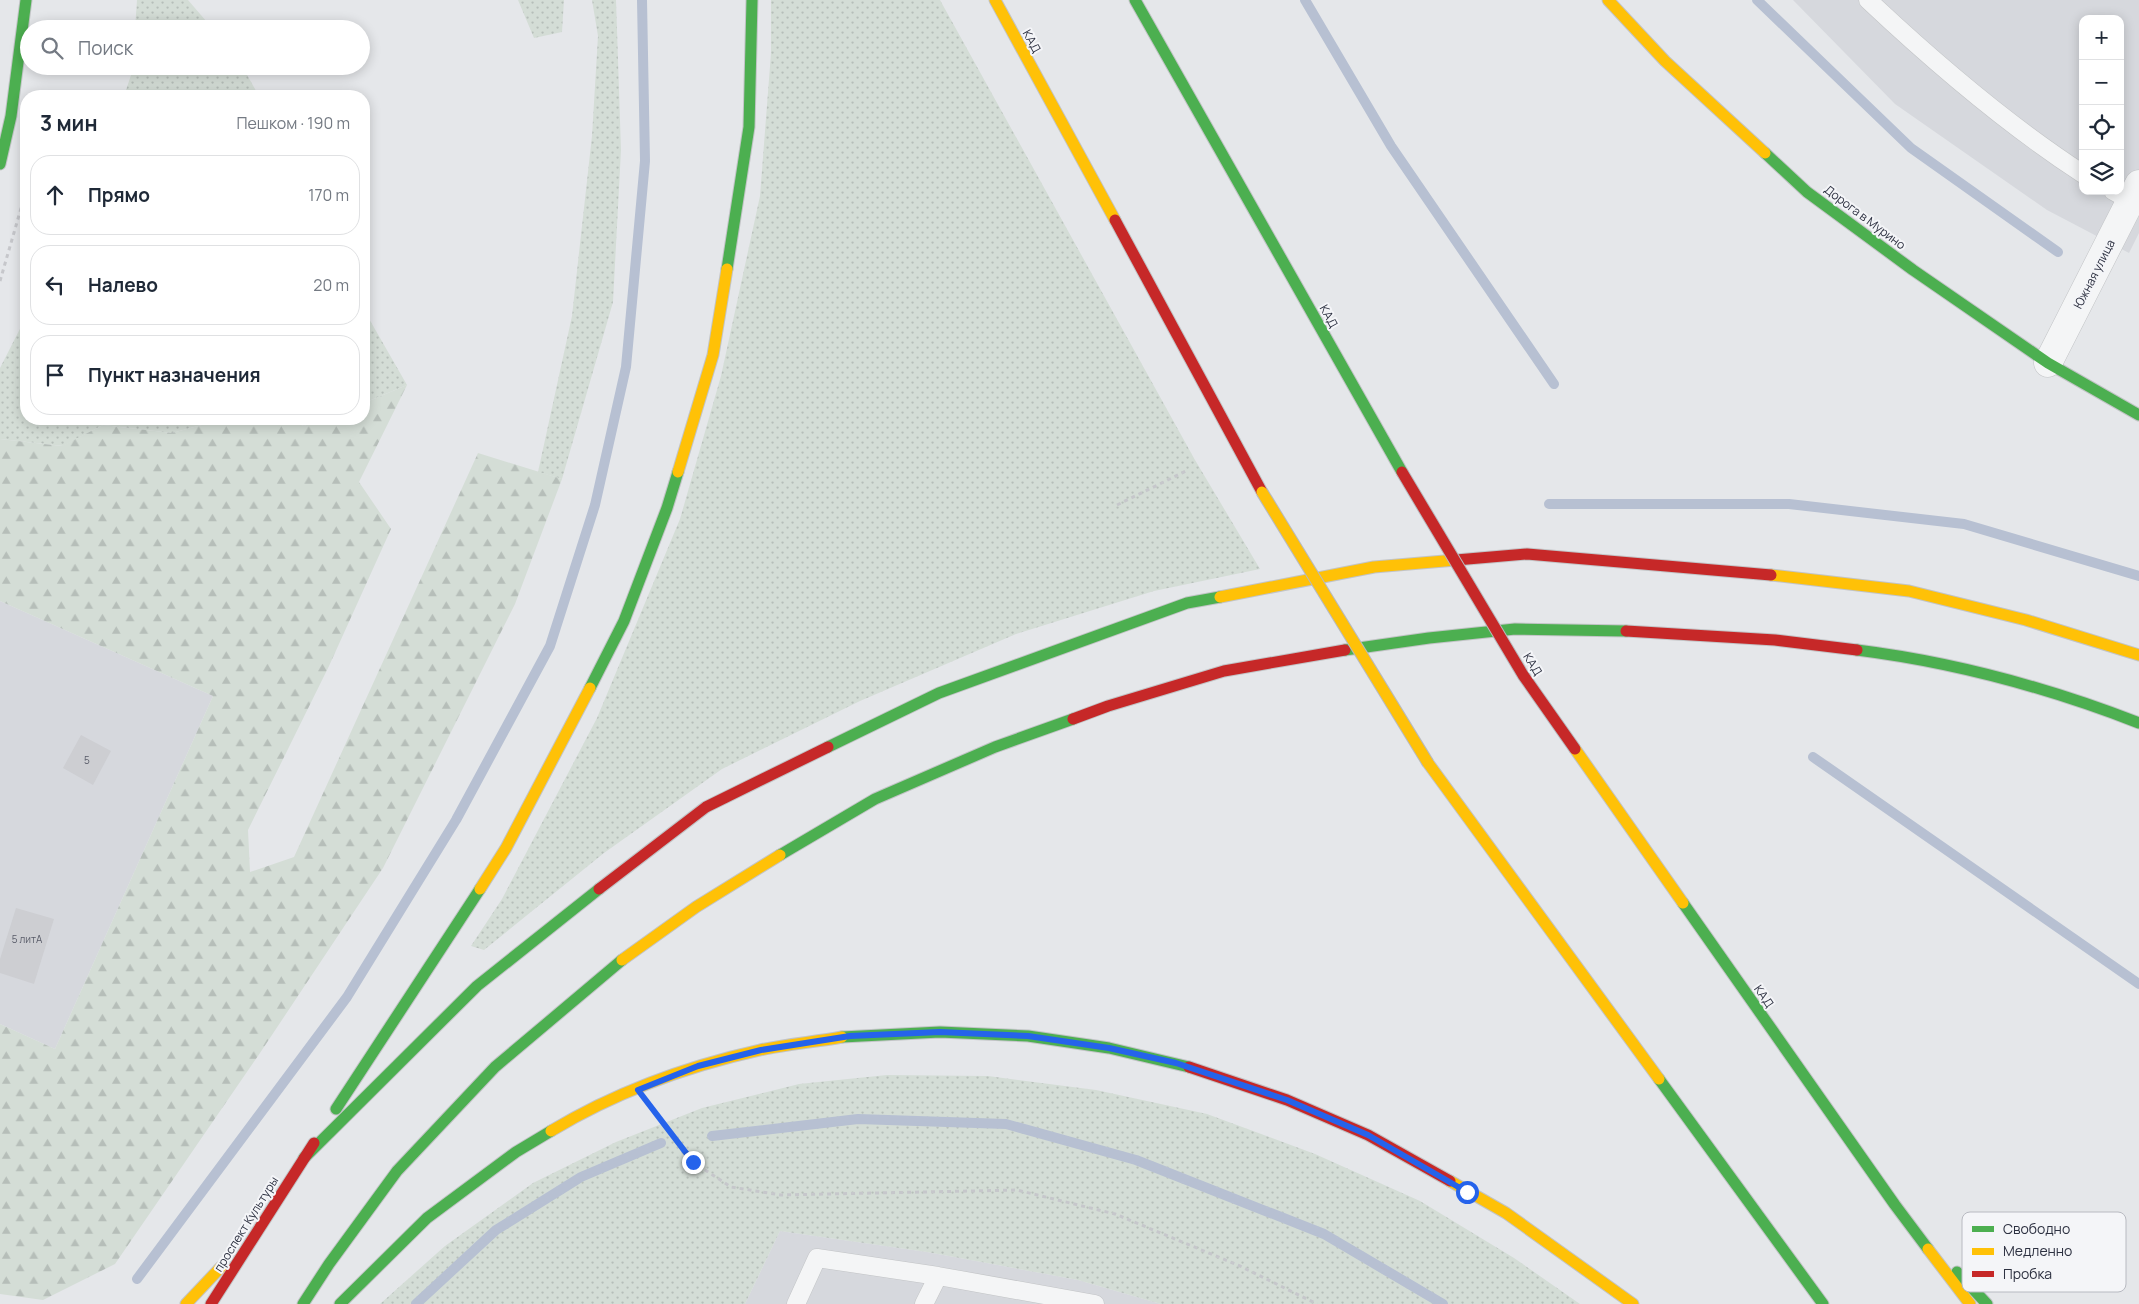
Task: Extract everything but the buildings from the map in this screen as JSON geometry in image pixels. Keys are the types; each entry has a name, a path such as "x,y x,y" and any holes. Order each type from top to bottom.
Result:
{"main road":[{"path":"23,20 26,0"},
{"path":"304,1158 445,945 506,848 556,756 624,621 667,508 713,355 749,127 752,0"},
{"name":"КАД","path":"994,0 1262,492 1428,763 1823,1304"},
{"name":"КАД","path":"1135,0 1402,472 1524,676 1895,1205 1970,1304"},
{"name":"Дорога в Мурино","path":"1608,0 1665,61 1807,192 1913,270 2048,363 2139,415"},
{"path":"0,164 11,116 20,46"},
{"path":"304,1158 477,986 578,904 706,807 940,693 1187,603 1374,567 1527,554 1780,576 1908,591 2026,620 2139,655"},
{"path":"303,1304 329,1264 397,1171 494,1067 622,960 696,907 875,799 995,746 1108,706 1224,672 1322,653 1429,638 1515,629 1602,630 1775,640 1894,655 2008,680 2111,712 2139,723"},
{"path":"340,1304 427,1218 516,1152 586,1110 698,1066 761,1050 850,1036 940,1032 1028,1036 1109,1048 1176,1063 1287,1100 1368,1135 1506,1213 1633,1304"},
{"name":"проспект Культуры","path":"211,1304 304,1158"},
{"path":"1895,1205 1962,1278"},
{"path":"186,1304 266,1218"},
{"path":"1975,1292 1986,1304"}],"street":[{"name":"Южная улица","path":"2048,363 2128,192"}],"lane":[{"path":"1868,0 1901,31 1980,98 2079,171"},
{"path":"796,1304 817,1258 938,1276 1095,1304"},
{"path":"924,1304 938,1276"}],"path":[{"path":"0,281 20,212"},
{"path":"1117,505 1188,470"},
{"path":"638,1090 693,1162 731,1187 781,1196 1017,1190 1115,1214 1240,1266 1316,1304"}],"shaded area":[{"path":"1793,0 2139,0 2139,233 2129,253 2047,210 1895,104"},
{"path":"0,601 213,696 55,1049 0,1024"},
{"path":"780,1231 927,1252 1078,1280 1161,1304 745,1304"}],"green space":[{"path":"137,0 188,0 205,20 136,20"},
{"path":"518,0 564,0 562,32 534,38"},
{"path":"592,0 616,0 621,150 613,302 562,479 538,472 572,316 592,136 598,36"},
{"path":"771,0 940,0 1195,460 1260,569 1154,591 1016,634 860,701 722,769 604,853 484,950 471,946 502,899 597,718 680,519 721,376 760,196 771,53"},
{"path":"131,75 247,75 256,90 126,90"},
{"path":"370,320 407,385 370,400"},
{"path":"20,329 20,425 103,425 63,446 0,439 0,368"},
{"path":"407,385 359,482 391,529 329,666 248,830 250,872 294,857 478,453 562,479 515,604 383,868 260,1053 115,1264 43,1300 0,1294 0,1024 55,1049 213,696 0,601 0,439 62,446 103,425 172,433 202,425 370,425 370,400"},
{"path":"103,425 202,425 172,433"},
{"path":"887,1075 988,1076 1096,1090 1207,1114 1315,1154 1420,1201 1514,1258 1580,1304 1161,1304 1078,1280 927,1252 780,1231 745,1304 380,1304 445,1246 533,1183 616,1142 702,1108 799,1084"}],"waterway":[{"path":"137,1279 347,997 456,820 550,646 595,505 626,367 645,161 642,0"},
{"path":"1305,0 1391,146 1554,384"},
{"path":"1757,0 1911,148 2058,252"},
{"path":"1549,504 1789,504 1964,524 2139,576"},
{"path":"1813,757 2139,984"},
{"path":"712,1136 858,1119 1006,1124 1136,1160 1324,1234 1443,1304"},
{"path":"416,1304 496,1230 581,1177 661,1143"}],"traffic: fast":[{"path":"23,20 26,0"},
{"path":"727,269 749,127 752,0"},
{"path":"1135,0 1402,472"},
{"path":"0,164 11,116 20,46"},
{"path":"1765,153 1807,192 1913,270 2048,363 2139,415"},
{"path":"590,688 624,621 667,508 678,472"},
{"path":"828,747 939,693 1187,603 1220,597"},
{"path":"1345,650 1429,638 1515,629 1626,631"},
{"path":"1857,650 1965,669 2000,678 2105,710 2139,723"},
{"path":"780,855 875,799 995,747 1073,719"},
{"path":"336,1109 480,889"},
{"path":"304,1158 477,986 599,889"},
{"path":"1683,903 1895,1205 1928,1249"},
{"path":"303,1304 329,1264 397,1171 495,1067 622,960"},
{"path":"842,1037 940,1032 1028,1036 1109,1048 1189,1067"},
{"path":"1659,1079 1823,1304"},
{"path":"340,1304 427,1218 516,1152 551,1131"},
{"path":"1957,1272 1962,1277"},
{"path":"1976,1292 1987,1304"}],"traffic: slow":[{"path":"995,0 1115,220"},
{"path":"1608,0 1665,61 1765,153"},
{"path":"678,472 713,355 727,269"},
{"path":"1262,492 1428,763"},
{"path":"1220,597 1374,567 1456,560"},
{"path":"1771,575 1909,591 2026,620 2139,655"},
{"path":"480,889 506,848 590,688"},
{"path":"1575,749 1683,903"},
{"path":"1428,763 1659,1079"},
{"path":"622,960 696,907 780,855"},
{"path":"551,1131 575,1117 626,1093 706,1064 780,1046 842,1037"},
{"path":"1450,1181 1506,1213 1633,1304"},
{"path":"1928,1249 1970,1304"},
{"path":"186,1304 221,1267"}],"traffic: jam":[{"path":"1115,220 1262,492"},
{"path":"1402,472 1523,675 1575,749"},
{"path":"1456,560 1527,554 1771,575"},
{"path":"1626,631 1775,640 1857,650"},
{"path":"1073,719 1108,706 1224,671 1345,650"},
{"path":"599,889 706,807 828,747"},
{"path":"1189,1067 1287,1100 1368,1135 1450,1181"},
{"path":"211,1304 314,1143"}],"route":[{"path":"693,1162 638,1090 698,1066 761,1050 850,1036 940,1032 1028,1036 1109,1048 1176,1063 1287,1100 1368,1135 1467,1192"}]}
